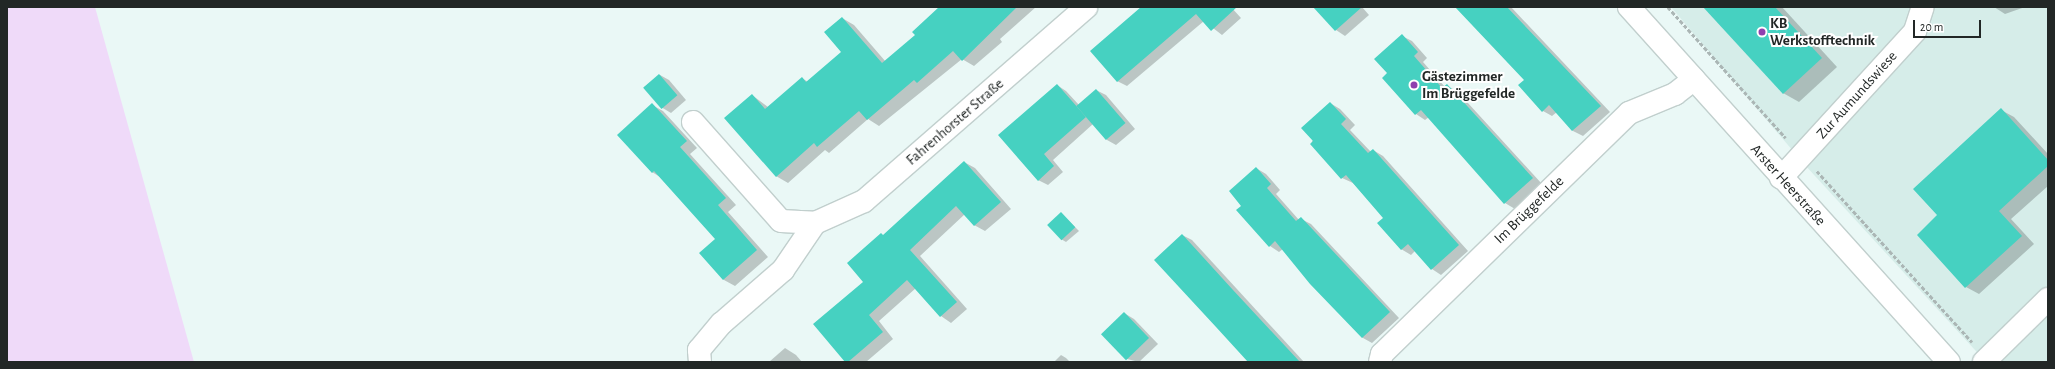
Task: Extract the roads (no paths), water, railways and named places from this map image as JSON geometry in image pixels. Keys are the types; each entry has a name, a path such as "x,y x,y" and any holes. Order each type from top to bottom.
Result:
{"street":[{"name":"Fahrenhorster Straße","path":"815,223 864,201 1086,7"},
{"name":"Arster Heerstraße","path":"1629,7 1781,178 1949,362"},
{"name":"Zur Aumundswiese","path":"1781,178 1803,156 1915,31 1923,7"},
{"name":"Im Brüggefelde","path":"1380,362 1382,354 1629,112 1675,94 1694,79"},
{"path":"693,122 781,221 815,223"},
{"path":"700,362 699,350 722,324 783,270 815,223"},
{"path":"1986,361 2048,298"}],"place":[{"name":"KB Werkstofftechnik","path":"1762,32"},
{"name":"Gästezimmer Im Brüggefelde","path":"1414,85"}]}
